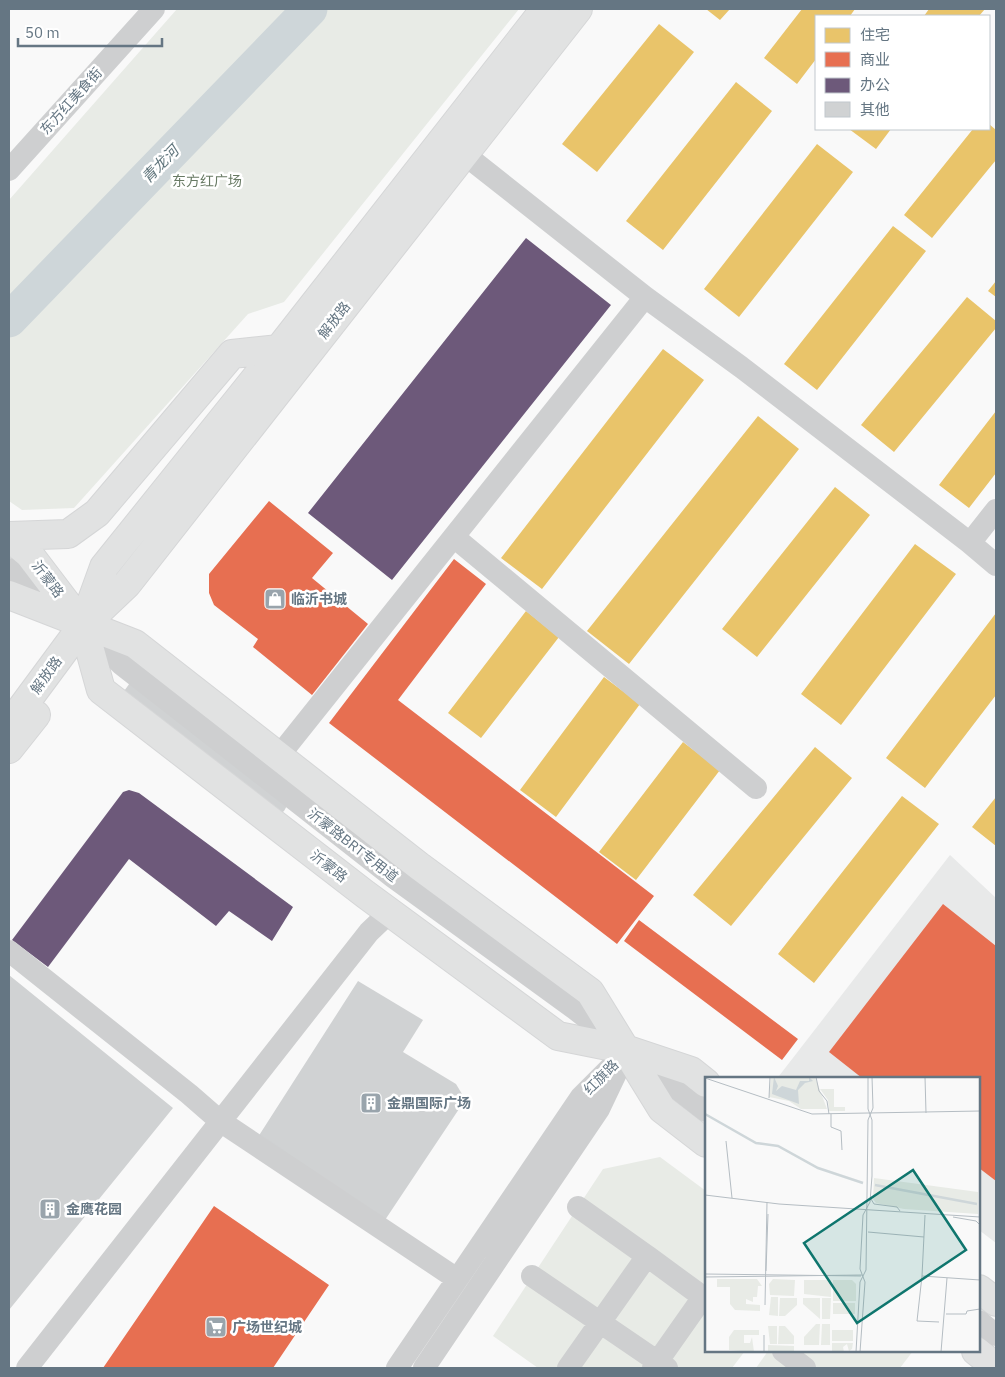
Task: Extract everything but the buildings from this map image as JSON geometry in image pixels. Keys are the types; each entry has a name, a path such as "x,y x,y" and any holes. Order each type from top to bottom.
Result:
{"main road":[{"name":"解放路","path":"9,725 83,625 104,567 279,349 546,9"},
{"name":"解放路","path":"9,694 20,680 127,584 578,9"},
{"path":"9,536 68,534 97,513 232,354 279,349"},
{"name":"沂蒙路","path":"9,536 29,554 83,625 101,690 390,912 558,1036 628,1050 691,1071 705,1082"},
{"name":"沂蒙路","path":"9,595 135,644 419,866 590,992 628,1050 662,1108 705,1142"},
{"path":"9,748 47,701 83,625"},
{"path":"980,1290 996,1302"},
{"path":"977,1352 996,1367"}],"street":[{"name":"东方红美食街","path":"9,170 154,9"},
{"path":"464,154 645,297 742,367 970,543 996,566"},
{"path":"278,757 645,297"},
{"path":"970,543 996,510"},
{"path":"454,537 756,788"},
{"name":"沂蒙路BRT专用道","path":"9,569 83,625 121,664 385,871 628,1050 705,1110"},
{"path":"27,1368 369,932 390,912"},
{"path":"9,951 189,1094 220,1121 457,1279"},
{"name":"红旗路","path":"397,1368 581,1097 628,1050"},
{"name":"红旗路","path":"424,1368 599,1109 628,1050"},
{"path":"532,1276 601,1321 659,1366 705,1298 578,1207"},
{"path":"568,1368 647,1256"},
{"path":"980,1322 996,1335"},
{"path":"784,1352 806,1368"}],"shaded area":[{"path":"950,855 996,898 996,1243 980,1231 980,1077 779,1076"}],"green space":[{"name":"东方红广场","path":"177,9 519,9 284,302 248,314 74,508 22,510 9,501 9,200"},
{"path":"660,1157 705,1190 705,1352 744,1352 732,1368 538,1368 493,1336 603,1169"},
{"path":"767,1352 912,1352 900,1368 756,1368"}],"waterway":[{"name":"青龙河","path":"9,320 310,9"}],"place":[{"name":"临沂书城","path":"275,599"},
{"name":"金鼎国际广场","path":"371,1103"},
{"name":"金鹰花园","path":"50,1209"},
{"name":"广场世纪城","path":"216,1327"}]}
